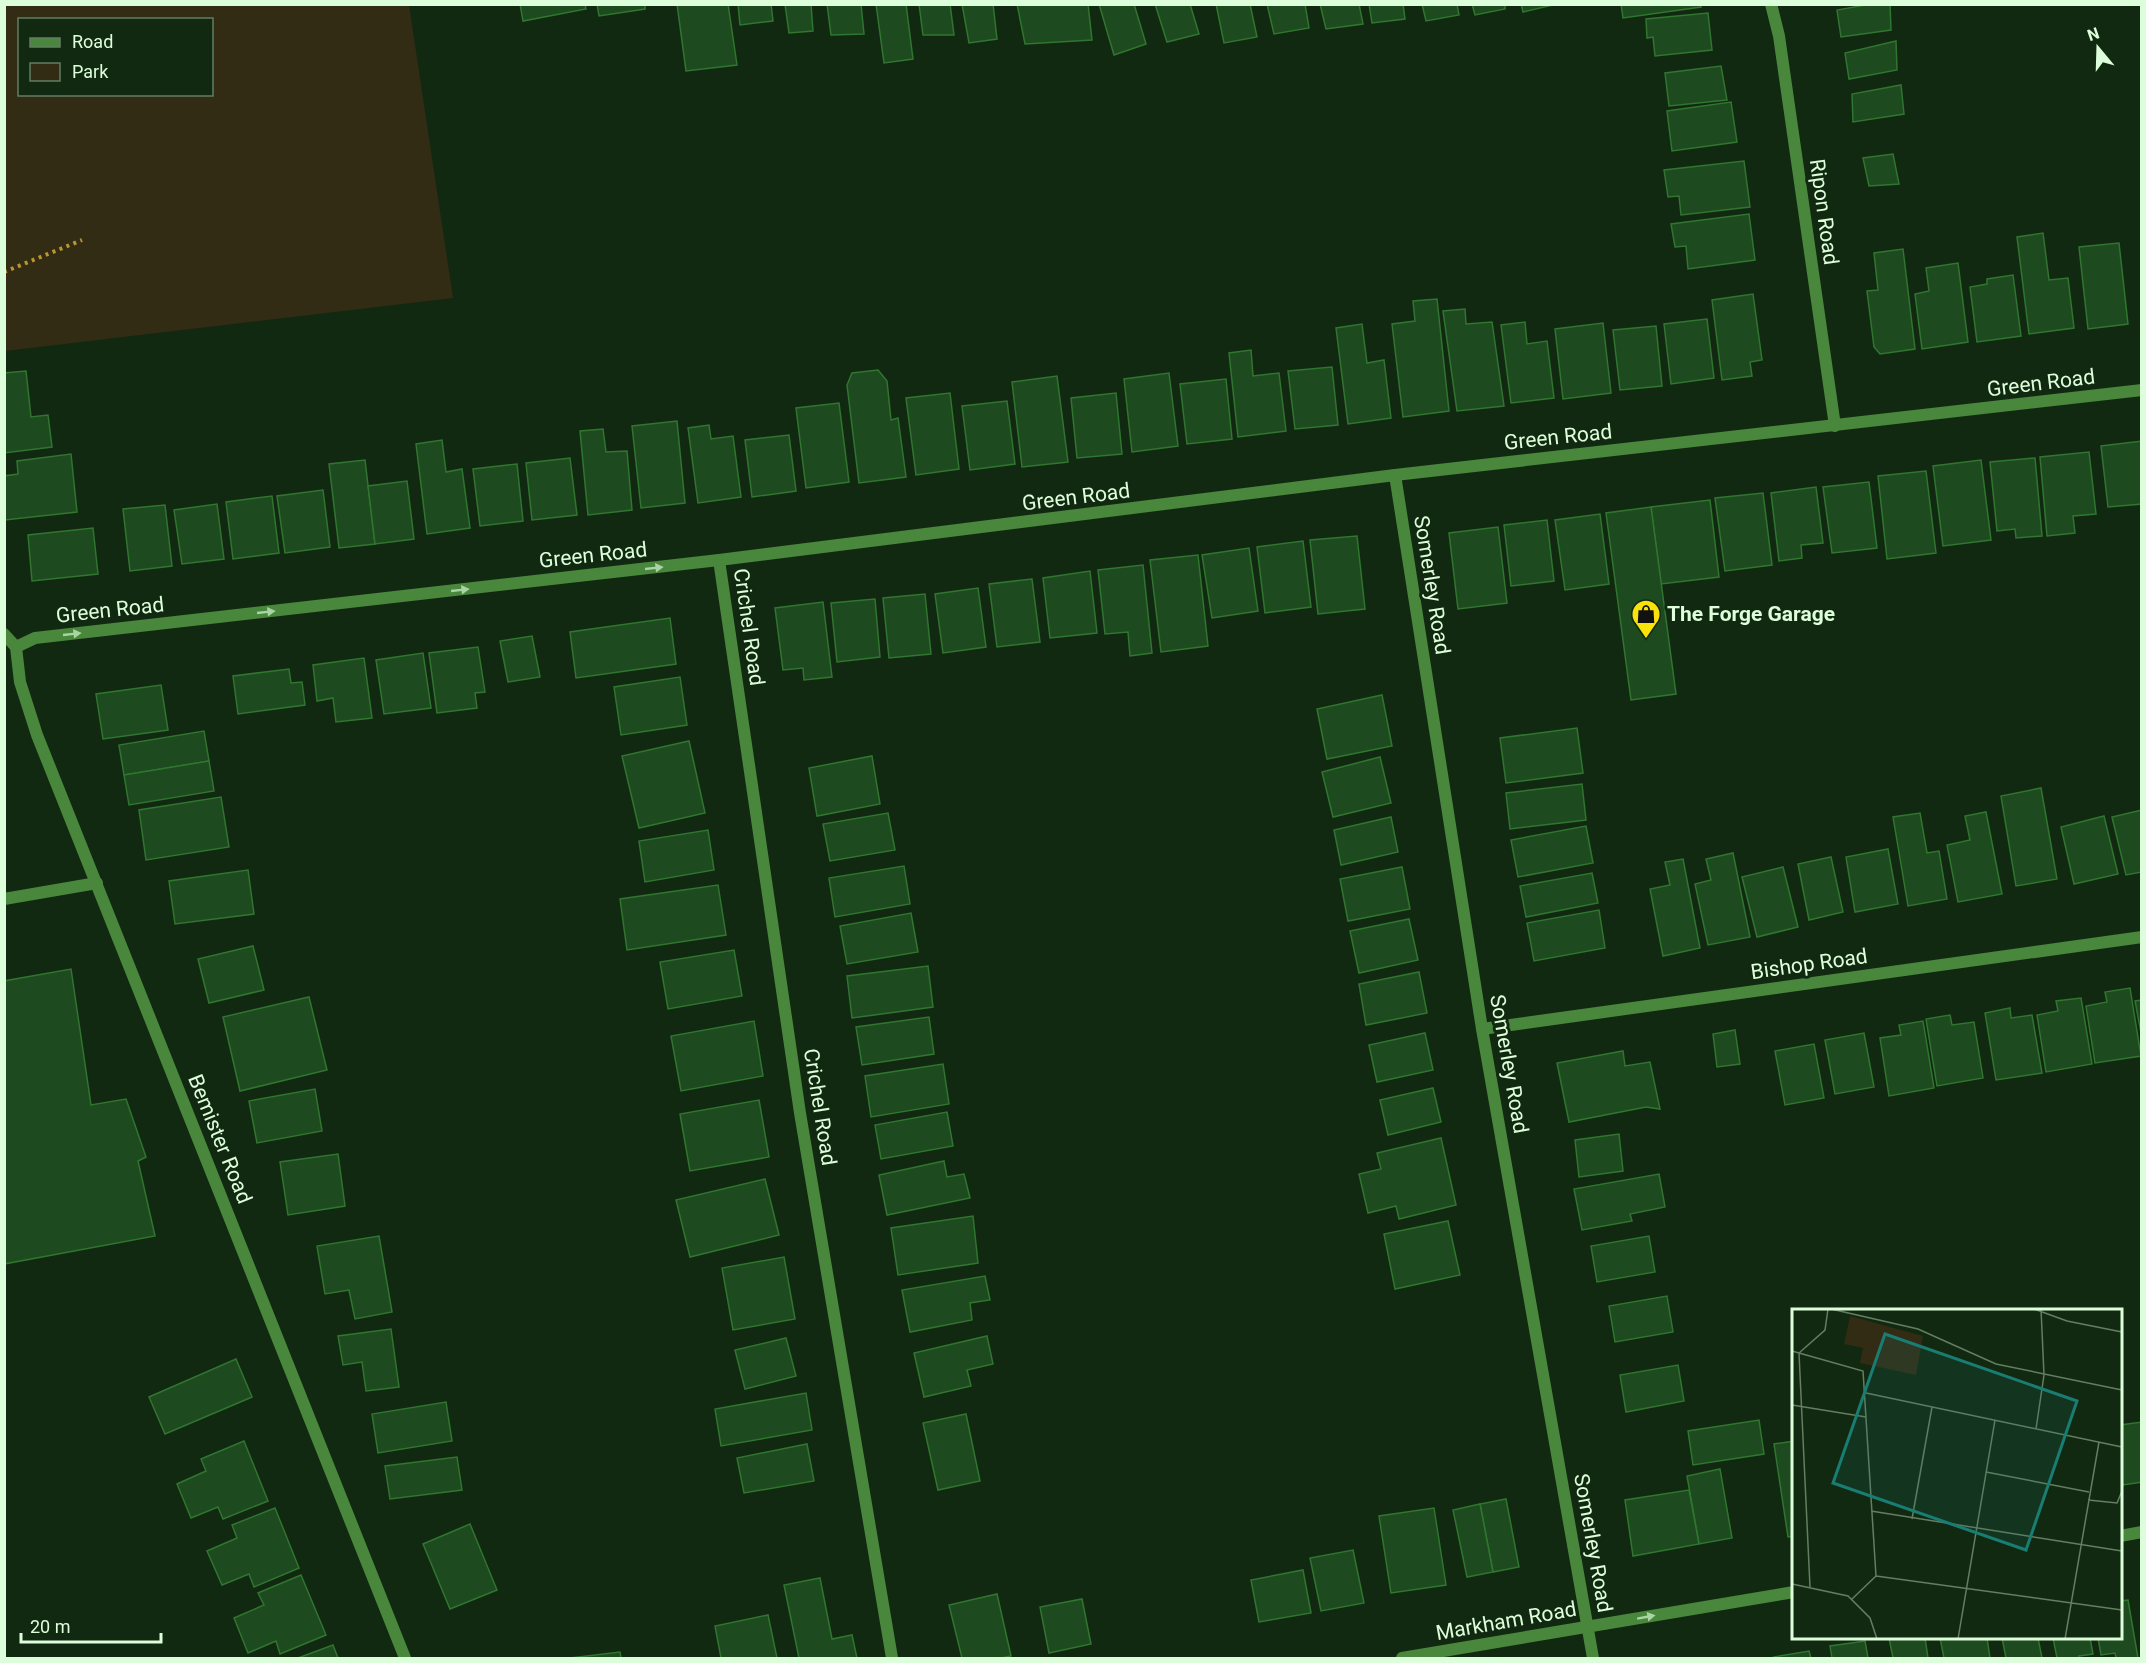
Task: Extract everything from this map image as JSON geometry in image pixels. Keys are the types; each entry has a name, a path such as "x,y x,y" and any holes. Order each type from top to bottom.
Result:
{"street":[{"name":"Ripon Road","path":"1771,4 1781,48 1835,426"},
{"name":"Green Road","path":"16,647 35,638 719,560 1395,475 2142,390"},
{"name":"Somerley Road","path":"1395,475 1482,1029 1593,1659"},
{"name":"Crichel Road","path":"719,560 800,1113 892,1659"},
{"path":"4,634 16,647"},
{"name":"Bemister Road","path":"16,647 20,682 37,735 405,1659"},
{"path":"4,899 97,883"},
{"name":"Bishop Road","path":"1482,1029 2142,937"},
{"path":"2122,1536 2142,1532"},
{"name":"Markham Road","path":"1402,1659 1792,1592"}],"path":[{"path":"4,272 82,240"}],"green space":[{"path":"4,5 409,5 453,298 5,351"}],"building":[{"path":"520,4 585,4 586,9 523,21"},
{"path":"597,4 645,4 645,9 599,16"},
{"path":"677,4 728,4 737,65 686,71"},
{"path":"738,4 771,4 773,21 740,25"},
{"path":"785,4 811,4 813,31 789,33"},
{"path":"827,4 861,4 864,34 831,35"},
{"path":"876,4 906,4 913,59 884,63"},
{"path":"919,4 950,4 954,35 923,35"},
{"path":"962,4 993,4 997,39 969,43"},
{"path":"1017,4 1088,4 1092,40 1025,44"},
{"path":"1099,4 1134,4 1146,44 1114,55"},
{"path":"1155,4 1190,4 1199,34 1167,42"},
{"path":"1216,4 1250,4 1257,37 1224,43"},
{"path":"1267,4 1305,4 1309,28 1274,34"},
{"path":"1320,4 1359,4 1363,24 1326,29"},
{"path":"1369,4 1403,4 1405,19 1372,23"},
{"path":"1422,4 1457,4 1459,15 1426,21"},
{"path":"1472,4 1505,4 1505,9 1475,15"},
{"path":"1521,4 1553,4 1553,5 1523,12"},
{"path":"1621,4 1701,4 1701,7 1623,18"},
{"path":"1871,4 1890,4 1891,30 1841,37 1837,10"},
{"path":"1708,13 1712,50 1655,56 1653,37 1647,38 1646,19"},
{"path":"1896,41 1897,70 1849,79 1845,53"},
{"path":"1721,66 1727,100 1669,106 1665,73"},
{"path":"1901,85 1904,114 1853,122 1852,94"},
{"path":"1731,102 1737,142 1672,151 1667,111"},
{"path":"1893,154 1899,184 1869,186 1863,158"},
{"path":"1744,161 1750,207 1681,215 1679,196 1668,197 1664,170"},
{"path":"1749,214 1755,260 1688,269 1686,246 1675,247 1671,224"},
{"path":"2043,233 2049,280 2068,278 2074,328 2029,334 2017,237"},
{"path":"2119,243 2128,324 2088,329 2079,247"},
{"path":"1903,249 1915,349 1880,354 1874,347 1867,291 1878,290 1874,253"},
{"path":"1958,263 1968,342 1922,349 1915,294 1929,291 1926,268"},
{"path":"2013,275 2021,336 1977,342 1970,287 1987,284 1987,279"},
{"path":"1753,294 1762,360 1750,362 1752,376 1722,380 1712,300"},
{"path":"1437,299 1449,411 1403,417 1392,324 1415,321 1413,301"},
{"path":"1465,309 1466,324 1492,322 1504,406 1457,411 1443,311"},
{"path":"1707,319 1714,378 1671,384 1664,324"},
{"path":"1525,322 1527,344 1547,341 1554,398 1511,403 1501,325"},
{"path":"1603,323 1611,393 1563,399 1555,329"},
{"path":"1362,324 1367,363 1384,360 1391,418 1348,424 1336,328"},
{"path":"1656,326 1662,386 1620,390 1613,330"},
{"path":"1251,350 1253,376 1279,373 1286,431 1238,437 1229,353"},
{"path":"1332,367 1338,425 1295,429 1288,371"},
{"path":"878,370 887,381 891,420 898,418 906,477 859,483 847,385 852,373"},
{"path":"26,371 31,417 48,415 52,447 4,453 4,373"},
{"path":"1169,373 1178,446 1132,452 1124,379"},
{"path":"1057,376 1068,462 1022,467 1012,382"},
{"path":"1226,379 1232,439 1187,444 1180,384"},
{"path":"950,393 959,469 916,475 906,398"},
{"path":"1116,393 1122,454 1077,458 1071,398"},
{"path":"1007,401 1015,464 970,470 962,406"},
{"path":"839,403 849,482 806,488 796,408"},
{"path":"677,421 685,503 641,508 632,426"},
{"path":"709,425 711,439 733,436 741,497 698,503 688,428"},
{"path":"603,429 606,452 627,451 632,510 588,515 580,431"},
{"path":"789,435 796,491 752,497 745,440"},
{"path":"442,440 446,472 462,469 470,528 427,534 416,444"},
{"path":"2142,441 2142,504 2108,507 2101,446"},
{"path":"2089,452 2096,514 2073,516 2075,533 2047,536 2040,457"},
{"path":"71,454 77,512 5,520 4,476 18,474 17,461"},
{"path":"570,458 577,515 532,520 526,463"},
{"path":"2035,458 2042,536 2016,538 2015,529 1997,531 1990,462"},
{"path":"365,460 375,544 339,548 329,464"},
{"path":"1981,460 1991,540 1943,546 1933,466"},
{"path":"517,464 523,521 480,526 473,469"},
{"path":"1926,471 1936,553 1887,559 1878,476"},
{"path":"407,481 414,539 375,544 368,486"},
{"path":"1869,482 1877,548 1832,553 1823,487"},
{"path":"1816,487 1823,543 1801,545 1802,558 1779,561 1771,493"},
{"path":"323,490 330,547 285,553 277,496"},
{"path":"1763,493 1772,565 1725,571 1715,498"},
{"path":"272,496 279,553 233,559 226,502"},
{"path":"1710,500 1719,577 1661,584 1651,507"},
{"path":"217,504 224,559 182,564 174,510"},
{"path":"165,505 172,566 130,571 123,509"},
{"name":"The Forge Garage","path":"1651,507 1676,694 1631,700 1606,513"},
{"path":"1600,514 1609,584 1565,590 1555,520"},
{"path":"1547,520 1554,581 1511,586 1504,525"},
{"path":"1498,527 1507,603 1458,609 1449,533"},
{"path":"93,528 98,574 32,581 28,535"},
{"path":"1357,536 1365,609 1318,614 1310,540"},
{"path":"1303,541 1311,607 1265,613 1257,547"},
{"path":"1249,548 1258,611 1212,618 1202,555"},
{"path":"1198,555 1208,646 1161,652 1150,560"},
{"path":"1143,565 1152,653 1130,656 1128,632 1105,634 1098,570"},
{"path":"1090,571 1097,633 1050,638 1043,578"},
{"path":"1032,579 1040,642 997,647 989,584"},
{"path":"978,588 986,647 943,653 935,594"},
{"path":"925,594 931,654 889,658 883,598"},
{"path":"875,599 880,657 837,662 831,603"},
{"path":"823,602 832,677 804,680 803,668 783,670 775,608"},
{"path":"670,618 676,664 576,678 570,632"},
{"path":"532,636 540,677 508,682 500,641"},
{"path":"478,647 485,692 475,693 477,708 437,713 429,653"},
{"path":"423,653 431,708 384,714 376,660"},
{"path":"364,658 372,718 336,722 333,698 317,701 313,665"},
{"path":"289,669 291,683 302,682 305,705 238,714 233,676"},
{"path":"680,677 687,725 621,735 614,687"},
{"path":"161,685 168,730 103,739 96,694"},
{"path":"1382,695 1392,746 1327,759 1317,709"},
{"path":"1577,728 1583,773 1506,783 1500,738"},
{"path":"204,731 209,761 124,775 119,745"},
{"path":"689,741 705,813 639,828 622,756"},
{"path":"872,756 880,804 817,816 809,768"},
{"path":"1380,757 1391,803 1333,817 1322,772"},
{"path":"209,761 214,791 129,805 124,775"},
{"path":"1582,784 1586,820 1510,829 1506,793"},
{"path":"2041,788 2057,879 2016,886 2001,796"},
{"path":"221,797 229,847 146,860 139,810"},
{"path":"2142,810 2142,872 2126,875 2112,817"},
{"path":"1986,812 2002,894 1958,902 1947,845 1970,840 1965,816"},
{"path":"888,813 895,850 830,861 823,824"},
{"path":"1920,813 1927,853 1939,851 1947,899 1908,906 1893,817"},
{"path":"2104,816 2118,874 2074,884 2061,827"},
{"path":"1391,817 1398,852 1341,865 1334,830"},
{"path":"1586,826 1593,863 1518,877 1511,840"},
{"path":"708,830 714,870 645,882 639,841"},
{"path":"1888,849 1898,904 1855,912 1846,857"},
{"path":"1733,853 1750,937 1708,945 1695,884 1711,880 1706,859"},
{"path":"1831,857 1843,912 1809,920 1798,864"},
{"path":"1683,859 1700,948 1663,956 1650,889 1670,885 1665,862"},
{"path":"904,866 910,904 835,917 829,878"},
{"path":"1402,867 1410,909 1348,921 1340,879"},
{"path":"1783,867 1798,927 1757,937 1742,877"},
{"path":"248,870 254,914 175,924 169,881"},
{"path":"1592,873 1598,903 1526,917 1520,886"},
{"path":"718,885 726,935 627,950 620,899"},
{"path":"1599,910 1605,948 1534,961 1527,923"},
{"path":"911,913 918,952 847,964 840,926"},
{"path":"1409,919 1418,960 1359,973 1350,931"},
{"path":"253,946 264,990 209,1003 198,959"},
{"path":"734,950 742,996 668,1009 660,962"},
{"path":"928,966 933,1007 852,1018 847,976"},
{"path":"71,969 91,1105 126,1099 146,1157 138,1161 155,1236 4,1264 4,981"},
{"path":"1419,972 1427,1013 1366,1025 1359,984"},
{"path":"2130,988 2141,1056 2095,1063 2086,1006 2107,1002 2105,992"},
{"path":"309,997 327,1070 240,1091 223,1017"},
{"path":"2081,998 2092,1064 2046,1072 2037,1015 2058,1011 2056,1001"},
{"path":"2142,1000 2142,1038 2135,1001"},
{"path":"2010,1008 2011,1018 2032,1015 2042,1073 1996,1080 1985,1013"},
{"path":"1950,1015 1952,1025 1974,1022 1983,1078 1937,1086 1926,1019"},
{"path":"929,1017 934,1054 862,1065 856,1027"},
{"path":"754,1021 763,1076 681,1091 671,1036"},
{"path":"1923,1021 1934,1088 1889,1096 1880,1038 1901,1035 1899,1025"},
{"path":"1735,1030 1740,1064 1717,1067 1713,1034"},
{"path":"1425,1033 1433,1070 1377,1082 1369,1045"},
{"path":"1864,1033 1874,1087 1835,1094 1825,1040"},
{"path":"1814,1044 1824,1098 1785,1105 1775,1051"},
{"path":"1623,1051 1625,1066 1650,1062 1660,1109 1646,1107 1569,1122 1557,1063"},
{"path":"943,1064 949,1104 871,1117 865,1076"},
{"path":"1433,1088 1441,1122 1388,1135 1380,1100"},
{"path":"315,1089 322,1131 257,1143 249,1101"},
{"path":"759,1100 769,1157 690,1171 680,1114"},
{"path":"947,1112 953,1146 881,1159 875,1125"},
{"path":"1619,1134 1623,1171 1579,1177 1575,1140"},
{"path":"1441,1138 1456,1205 1399,1219 1396,1206 1368,1213 1359,1174 1381,1169 1377,1153"},
{"path":"338,1154 345,1206 288,1215 280,1162"},
{"path":"944,1161 947,1177 964,1174 970,1198 887,1215 879,1175"},
{"path":"1659,1174 1665,1207 1630,1214 1632,1221 1582,1230 1574,1189"},
{"path":"765,1179 779,1235 690,1257 676,1200"},
{"path":"973,1216 978,1263 898,1275 891,1228"},
{"path":"1448,1221 1460,1275 1395,1289 1384,1234"},
{"path":"379,1236 392,1312 355,1319 349,1290 325,1294 317,1246"},
{"path":"1649,1236 1655,1272 1597,1282 1591,1246"},
{"path":"784,1257 795,1319 733,1330 722,1268"},
{"path":"985,1276 990,1300 970,1303 972,1320 910,1332 902,1290"},
{"path":"1667,1296 1673,1332 1615,1342 1609,1306"},
{"path":"391,1329 399,1387 366,1391 362,1362 343,1365 338,1336"},
{"path":"987,1336 993,1364 967,1370 971,1386 924,1397 914,1353"},
{"path":"786,1338 796,1376 745,1389 735,1350"},
{"path":"236,1359 252,1397 165,1434 149,1397"},
{"path":"1678,1365 1684,1401 1626,1412 1620,1375"},
{"path":"806,1393 812,1430 721,1446 715,1409"},
{"path":"446,1402 452,1441 378,1453 372,1414"},
{"path":"966,1414 980,1481 938,1490 923,1423"},
{"path":"1759,1420 1764,1454 1693,1465 1688,1431"},
{"path":"2142,1422 2142,1482 2123,1485 2122,1425"},
{"path":"244,1441 268,1501 223,1519 218,1507 191,1518 177,1484 206,1471 201,1459"},
{"path":"1792,1441 1792,1536 1788,1537 1774,1444"},
{"path":"807,1444 814,1481 744,1493 737,1458"},
{"path":"457,1457 462,1490 390,1499 385,1466"},
{"path":"1720,1469 1732,1538 1699,1544 1687,1476"},
{"path":"1689,1490 1699,1544 1633,1556 1625,1500"},
{"path":"1506,1499 1519,1567 1493,1572 1480,1504"},
{"path":"1480,1504 1493,1572 1467,1577 1453,1510"},
{"path":"275,1508 299,1568 254,1587 249,1574 222,1585 207,1551 237,1538 232,1525"},
{"path":"1434,1508 1446,1585 1391,1593 1379,1516"},
{"path":"470,1524 497,1590 450,1609 423,1544"},
{"path":"1353,1550 1364,1603 1321,1611 1310,1558"},
{"path":"1303,1570 1311,1613 1259,1622 1251,1580"},
{"path":"301,1575 326,1635 280,1654 276,1641 248,1653 234,1618 264,1605 258,1593"},
{"path":"820,1578 832,1639 852,1635 857,1658 799,1658 784,1585"},
{"path":"997,1594 1011,1656 962,1658 949,1605"},
{"path":"1082,1599 1091,1644 1049,1653 1040,1607"},
{"path":"2128,1600 2138,1658 2116,1658 2115,1653 2101,1655 2098,1639 2122,1639 2122,1601"},
{"path":"768,1615 777,1658 721,1658 715,1626"},
{"path":"1889,1639 1925,1639 1928,1658 1893,1658"},
{"path":"1940,1639 1987,1639 1990,1658 1944,1658"},
{"path":"2002,1639 2038,1639 2042,1658 2006,1658"},
{"path":"2053,1639 2090,1639 2093,1654 2079,1656 2079,1658 2057,1658"},
{"path":"1865,1641 1868,1658 1832,1658 1830,1646"},
{"path":"333,1645 338,1658 298,1658"},
{"path":"1809,1651 1811,1658 1774,1657"},
{"path":"620,1652 621,1658 570,1658"}],"place":[{"name":"The Forge Garage","path":"1646,640"}]}
